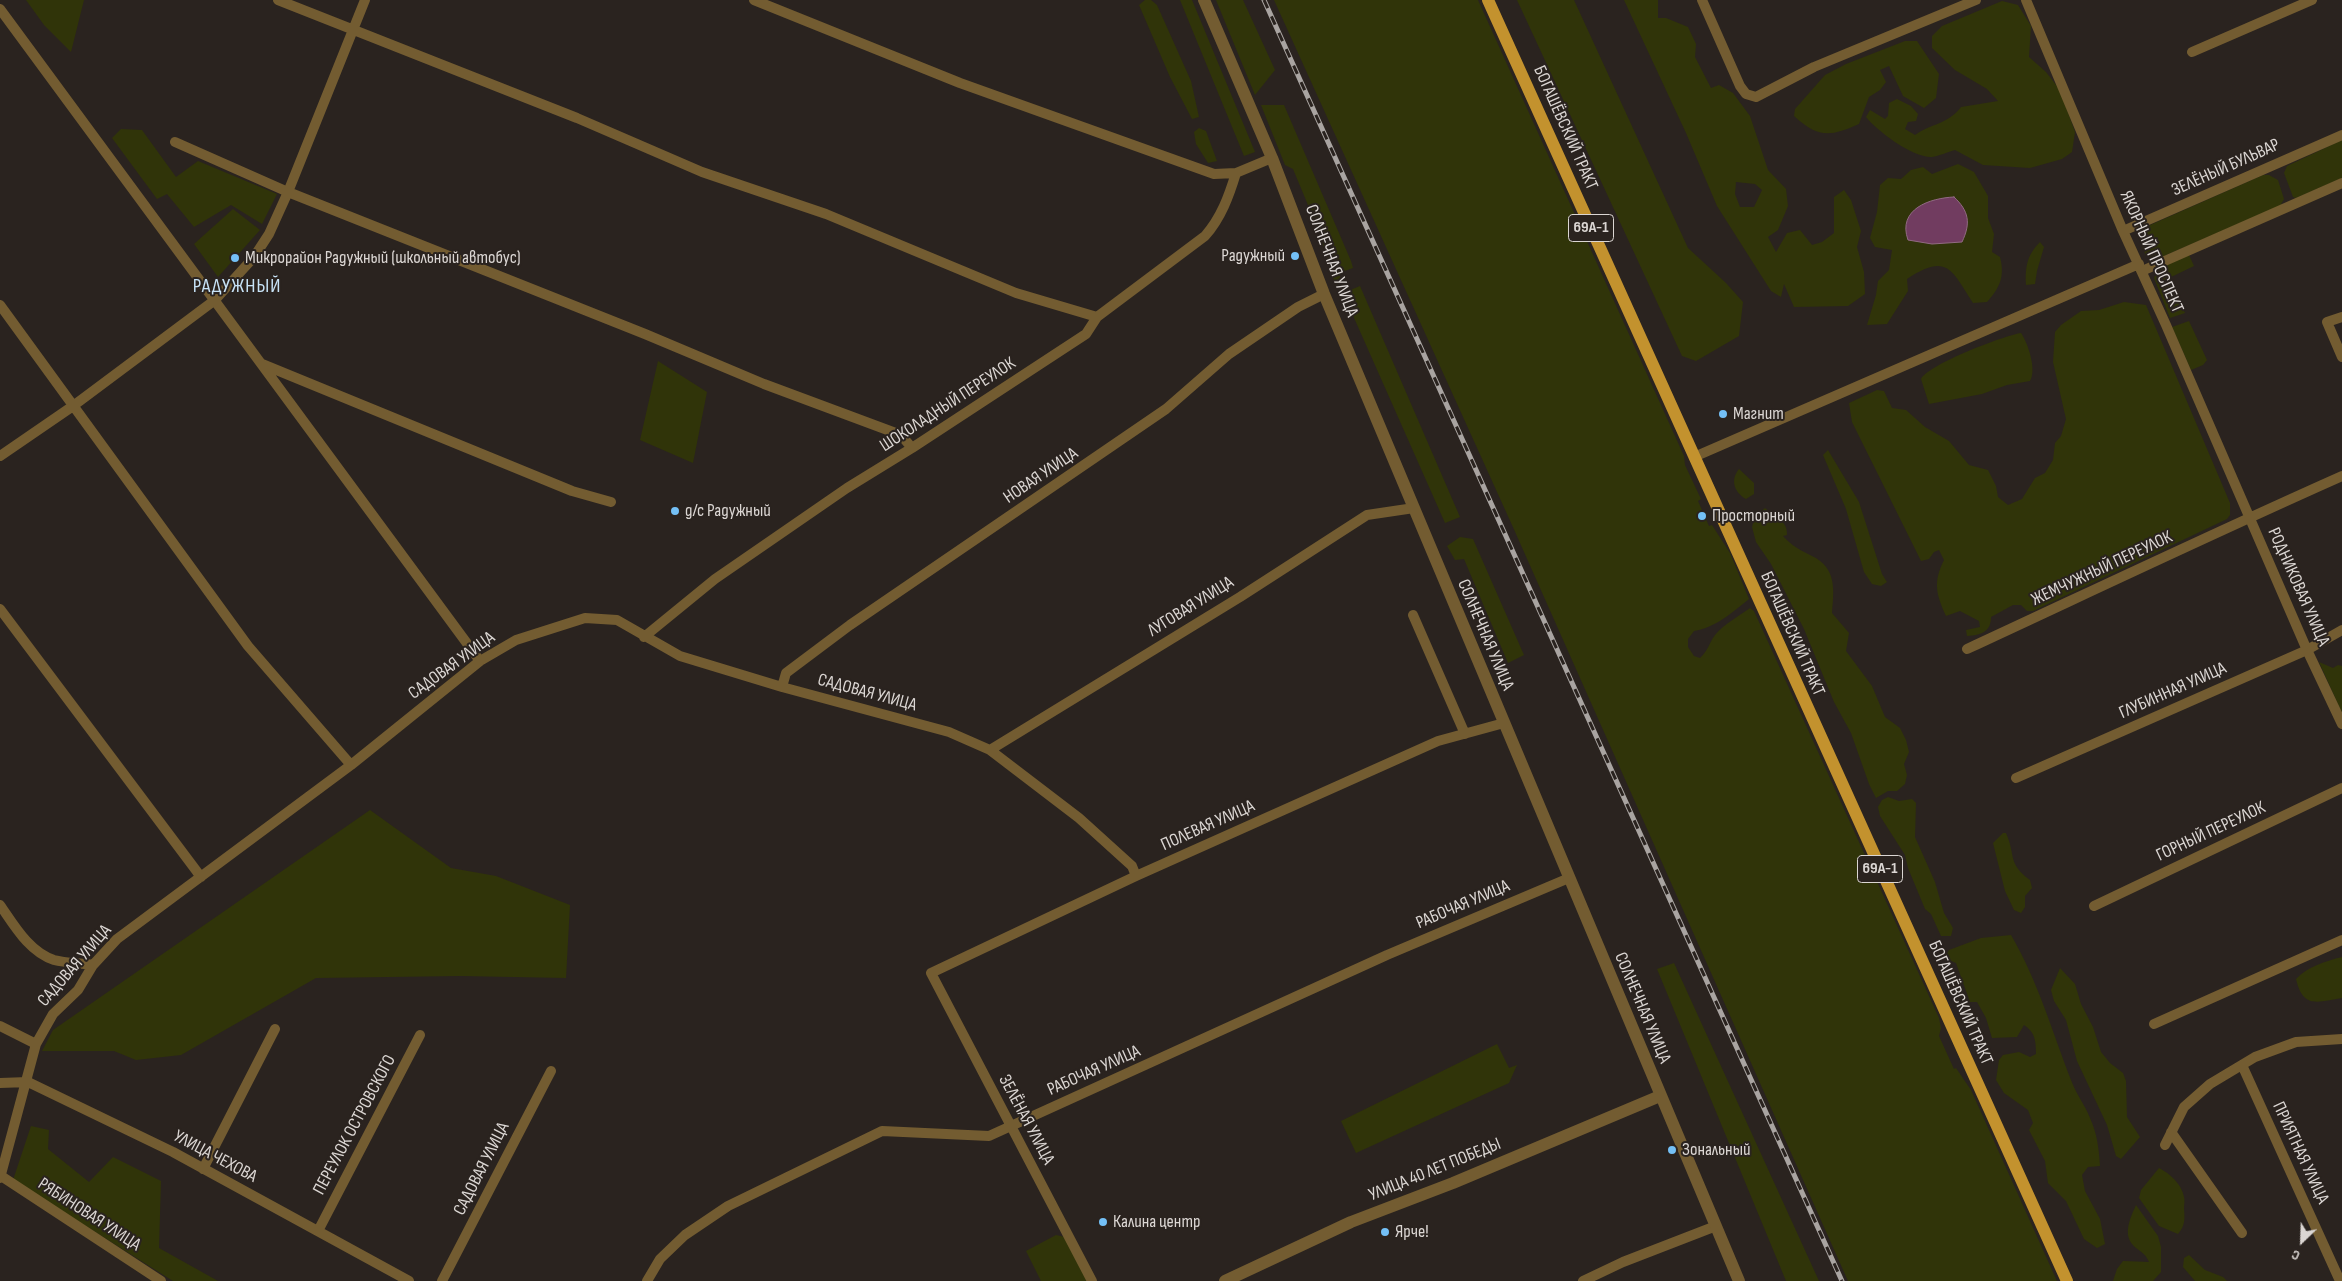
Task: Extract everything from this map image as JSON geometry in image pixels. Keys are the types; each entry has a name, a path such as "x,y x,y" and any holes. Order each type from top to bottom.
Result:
{"main road":[{"name":"БОГАШЁВСКИЙ ТРАКТ","path":"1488,0 2067,1281"}],"street":[{"path":"278,0 352,31 577,118 702,172 826,214 1016,293 1096,317"},
{"path":"0,456 73,406 215,300 254,257 269,234 288,192 365,0"},
{"path":"754,0 960,83 1214,174 1236,172 1272,158"},
{"name":"СОЛНЕЧНАЯ УЛИЦА","path":"1204,0 1272,158 1324,294 1739,1281"},
{"path":"1702,0 1746,94 1756,97 1814,66 1976,0"},
{"name":"ЯКОРНЫЙ ПРОСПЕКТ","path":"2026,0 2123,231 2249,516"},
{"path":"2192,52 2312,0"},
{"path":"0,9 480,661"},
{"name":"ЗЕЛЁНЫЙ БУЛЬВАР","path":"2123,231 2342,135"},
{"path":"175,142 288,192 645,334 764,384 901,435 912,448"},
{"name":"ШОКОЛАДНЫЙ ПЕРЕУЛОК","path":"644,637 715,579 847,488 912,448 1086,334 1096,317 1205,236 1215,224 1231,191 1236,172"},
{"path":"1694,456 2342,182"},
{"name":"НОВАЯ УЛИЦА","path":"782,687 786,673 850,625 1166,409 1229,354 1298,307 1324,294"},
{"path":"0,305 248,646 351,765"},
{"path":"2342,317 2327,322 2342,356"},
{"path":"261,364 572,491 610,502"},
{"name":"ЖЕМЧУЖНЫЙ ПЕРЕУЛОК","path":"1967,649 2176,553 2249,516 2342,476"},
{"name":"ЛУГОВАЯ УЛИЦА","path":"990,750 1240,597 1367,515 1414,508"},
{"name":"РОДНИКОВАЯ УЛИЦА","path":"2249,516 2307,650 2342,724"},
{"path":"0,609 201,877"},
{"path":"1413,615 1464,734"},
{"name":"САДОВАЯ УЛИЦА","path":"0,1177 28,1082 36,1044 53,1014 78,990 93,965 117,939 351,765 480,661 516,640 585,618 617,620 680,656 782,687 949,732 990,750 1079,818 1132,866 1136,876"},
{"name":"ГЛУБИННАЯ УЛИЦА","path":"2016,778 2307,650 2342,630"},
{"name":"ПОЛЕВАЯ УЛИЦА","path":"931,973 1136,876 1438,740 1504,724"},
{"name":"ГОРНЫЙ ПЕРЕУЛОК","path":"2094,906 2342,788"},
{"name":"РАБОЧАЯ УЛИЦА","path":"647,1281 660,1259 685,1235 728,1206 882,1131 989,1136 1388,956 1569,878"},
{"path":"0,905 29,944 42,954 54,960 93,965"},
{"path":"2154,1024 2342,940"},
{"name":"ЗЕЛЁНАЯ УЛИЦА","path":"931,973 1092,1281"},
{"path":"0,1026 36,1044"},
{"path":"204,1169 275,1029"},
{"name":"ПЕРЕУЛОК ОСТРОВСКОГО","path":"318,1231 420,1035"},
{"path":"2165,1145 2184,1107 2210,1084 2255,1057 2296,1042 2342,1039"},
{"name":"ПРИЯТНАЯ УЛИЦА","path":"2242,1065 2340,1281"},
{"name":"САДОВАЯ УЛИЦА","path":"442,1281 551,1071"},
{"name":"УЛИЦА ЧЕХОВА","path":"0,1083 28,1082 204,1169 409,1281"},
{"name":"УЛИЦА 40 ЛЕТ ПОБЕДЫ","path":"1225,1281 1352,1222 1453,1183 1660,1096"},
{"path":"2171,1132 2242,1233"},
{"name":"РЯБИНОВАЯ УЛИЦА","path":"0,1177 161,1281"},
{"path":"1583,1281 1623,1262 1716,1226"}],"green space":[{"path":"26,0 84,0 71,52 44,25"},
{"path":"1145,0 1151,0 1157,5 1191,81 1199,117 1192,119 1170,77 1139,5"},
{"path":"1180,0 1192,0 1255,152 1244,156"},
{"path":"1216,0 1243,0 1275,70 1255,95"},
{"path":"1274,0 1478,0 1684,456 1685,465 1701,499 1698,501 1709,526 1712,525 1730,553 1749,599 1716,623 1694,631 1688,639 1688,647 1694,656 1700,658 1715,635 1723,627 1750,608 1754,611 1939,1018 1941,1028 1939,1036 1954,1069 1956,1068 1971,1090 2057,1281 1848,1281 1512,525"},
{"path":"1517,0 1574,0 1688,248 1726,283 1743,302 1739,336 1696,361 1682,356"},
{"path":"1624,0 1658,0 1658,18 1666,18 1688,27 1696,44 1695,57 1711,88 1719,85 1733,93 1750,116 1768,170 1786,189 1788,206 1778,230 1768,237 1776,252 1787,233 1800,230 1812,245 1822,242 1834,233 1834,197 1844,190 1851,200 1861,231 1857,247 1864,272 1865,294 1848,306 1794,307 1784,284 1781,297 1771,291 1717,206 1686,133","holes":["1736,182 1755,184 1762,190 1754,207 1740,207 1735,194"]},
{"path":"2002,1 2018,5 2031,26 2029,57 2046,72 2060,90 2075,132 2072,152 2062,159 2030,168 1983,165 1955,150 1932,157 1915,153 1896,143 1871,123 1866,117 1870,110 1885,119 1888,116 1889,103 1897,99 1911,106 1918,114 1916,121 1908,122 1905,129 1915,135 1945,121 1961,107 1998,101 1987,89 1955,70 1932,48 1932,36 1942,26"},
{"path":"1905,41 1917,41 1939,74 1936,98 1924,108 1903,96 1889,66 1880,70 1886,82 1880,90 1869,97 1859,124 1840,131 1825,133 1817,132 1794,116 1795,109 1825,75 1846,64"},
{"path":"1261,105 1284,105 1351,261 1353,268 1339,273 1343,285 1336,287 1318,229 1293,169 1285,165"},
{"path":"1199,128 1206,131 1217,161 1208,163 1196,144 1194,132"},
{"path":"121,129 142,130 176,177 198,161 277,194 262,224 231,205 194,227 167,194 157,199 112,138"},
{"path":"2342,140 2342,178 2296,198 2293,197 2284,173 2287,166"},
{"path":"1958,164 1974,172 1988,196 1988,218 1994,234 1992,252 2000,257 2002,270 1998,287 1987,302 1973,303 1959,281 1947,268 1940,266 1931,267 1907,279 1908,291 1887,324 1867,325 1878,281 1889,270 1892,250 1875,247 1870,238 1877,212 1880,185 1888,178 1901,179 1911,170 1923,167 1932,174"},
{"path":"2263,175 2269,175 2278,180 2284,199 2280,206 2159,258 2146,256 2140,241 2144,230 2148,226"},
{"path":"233,209 260,230 218,277 194,244"},
{"path":"2040,242 2044,247 2035,284 2026,285 2028,262 2032,252"},
{"path":"2189,255 2194,266 2169,278 2185,313 2170,318 2154,278 2156,273 2164,266"},
{"path":"1360,286 1460,517 1445,523 1343,293"},
{"path":"2124,302 2146,305 2230,503 2230,515 2227,519 2033,611 2027,611 2021,605 2013,605 1991,617 1991,622 1984,632 1967,636 1966,630 1980,627 1979,621 1960,611 1946,616 1937,588 1938,575 1944,560 1939,550 1934,552 1929,559 1921,561 1852,422 1849,403 1877,390 1884,391 1892,408 1906,410 1925,427 1949,441 1969,465 1988,470 1996,486 1998,497 2008,505 2022,499 2035,478 2045,473 2053,460 2055,443 2061,436 2066,419 2053,362 2055,332 2061,325 2081,311 2099,310"},
{"path":"2189,321 2207,360 2203,365 2191,370 2172,327"},
{"path":"2021,333 2029,350 2032,364 2033,370 2030,381 2007,385 1982,394 1929,404 1921,379 1927,373 1937,366 1967,352 1999,339"},
{"path":"658,361 707,392 693,463 640,440"},
{"path":"1828,450 1859,502 1882,574 1887,582 1881,586 1872,584 1864,572 1846,509 1823,455"},
{"path":"1739,469 1754,483 1754,494 1746,499 1735,486 1734,481"},
{"path":"1765,508 1783,522 1787,530 1787,535 1783,536 1786,539 1796,548 1820,561 1830,573 1833,588 1832,613 1849,633 1846,651 1872,686 1885,717 1900,728 1906,740 1909,752 1904,764 1907,775 1905,784 1897,791 1888,791 1876,798 1869,784 1851,733 1834,702 1804,629 1771,564 1756,542 1752,527 1755,516"},
{"path":"1460,537 1473,539 1524,655 1508,663 1464,559 1455,560 1447,546"},
{"path":"2319,662 2333,668 2338,665 2342,666 2342,713"},
{"path":"1888,797 1899,801 1912,799 1916,803 1915,837 1935,882 1944,913 1953,928 1951,936 1941,936 1931,914 1925,909 1908,868 1905,855 1880,816 1878,807 1882,800"},
{"path":"370,810 451,868 496,876 570,905 566,978 461,976 316,978 181,1055 136,1060 114,1051 42,1051 53,1030"},
{"path":"2003,833 2006,833 2018,869 2030,880 2032,888 2025,896 2025,907 2021,913 2014,910 2005,891 1993,843"},
{"path":"2011,935 2037,988 2073,1085 2094,1129 2100,1166 2088,1167 2082,1175 2085,1191 2100,1219 2105,1244 2097,1248 2084,1239 2066,1201 2048,1183 2045,1161 2029,1130 2033,1123 2028,1110 2004,1093 1996,1080 1999,1060 2003,1055 2019,1052 2030,1057 2036,1054 2033,1034 2024,1025 2017,1037 1992,1038 1986,1018 1977,1002 1970,1002 1956,963 1949,960 1947,954 1949,950 1981,938"},
{"path":"2342,957 2342,998 2318,1002 2307,999 2299,989 2296,979 2311,968"},
{"path":"1674,963 1819,1281 1786,1281 1657,969"},
{"path":"2060,968 2075,984 2081,1004 2093,1027 2101,1052 2110,1063 2123,1073 2126,1081 2127,1117 2140,1137 2121,1159 2116,1156 2107,1125 2077,1061 2066,1020 2054,1001 2051,990"},
{"path":"1497,1044 1509,1068 1517,1065 1509,1083 1356,1153 1341,1121"},
{"path":"31,1126 49,1130 48,1149 89,1182 113,1157 161,1181 159,1248 218,1281 173,1281 13,1180"},
{"path":"2159,1168 2174,1180 2183,1192 2184,1219 2178,1234 2159,1226 2139,1198 2141,1190"},
{"path":"2136,1205 2158,1236 2161,1247 2161,1272 2153,1281 2113,1281 2117,1269 2123,1261 2149,1262 2144,1254 2129,1240 2129,1224"},
{"path":"1056,1235 1065,1237 1088,1281 1041,1281 1026,1251"},
{"path":"2189,1255 2205,1270 2223,1277 2227,1281 2195,1281 2183,1267 2184,1258"}],"shaded area":[{"path":"1954,197 1963,207 1967,218 1967,229 1962,242 1932,244 1908,240 1907,220 1911,213 1926,203"}],"railway":[{"path":"1264,0 1842,1281"}],"place":[{"name":"Радужный","path":"1295,256"},
{"name":"Микрорайон Радужный (школьный автобус)","path":"235,258"},
{"name":"Магнит","path":"1723,414"},
{"name":"д/с Радужный","path":"675,511"},
{"name":"Просторный","path":"1702,516"},
{"name":"Зональный","path":"1672,1150"},
{"name":"Калина центр","path":"1103,1222"},
{"name":"Ярче!","path":"1385,1232"}],"district":[{"name":"РАДУЖНЫЙ","path":"237,287"}]}
